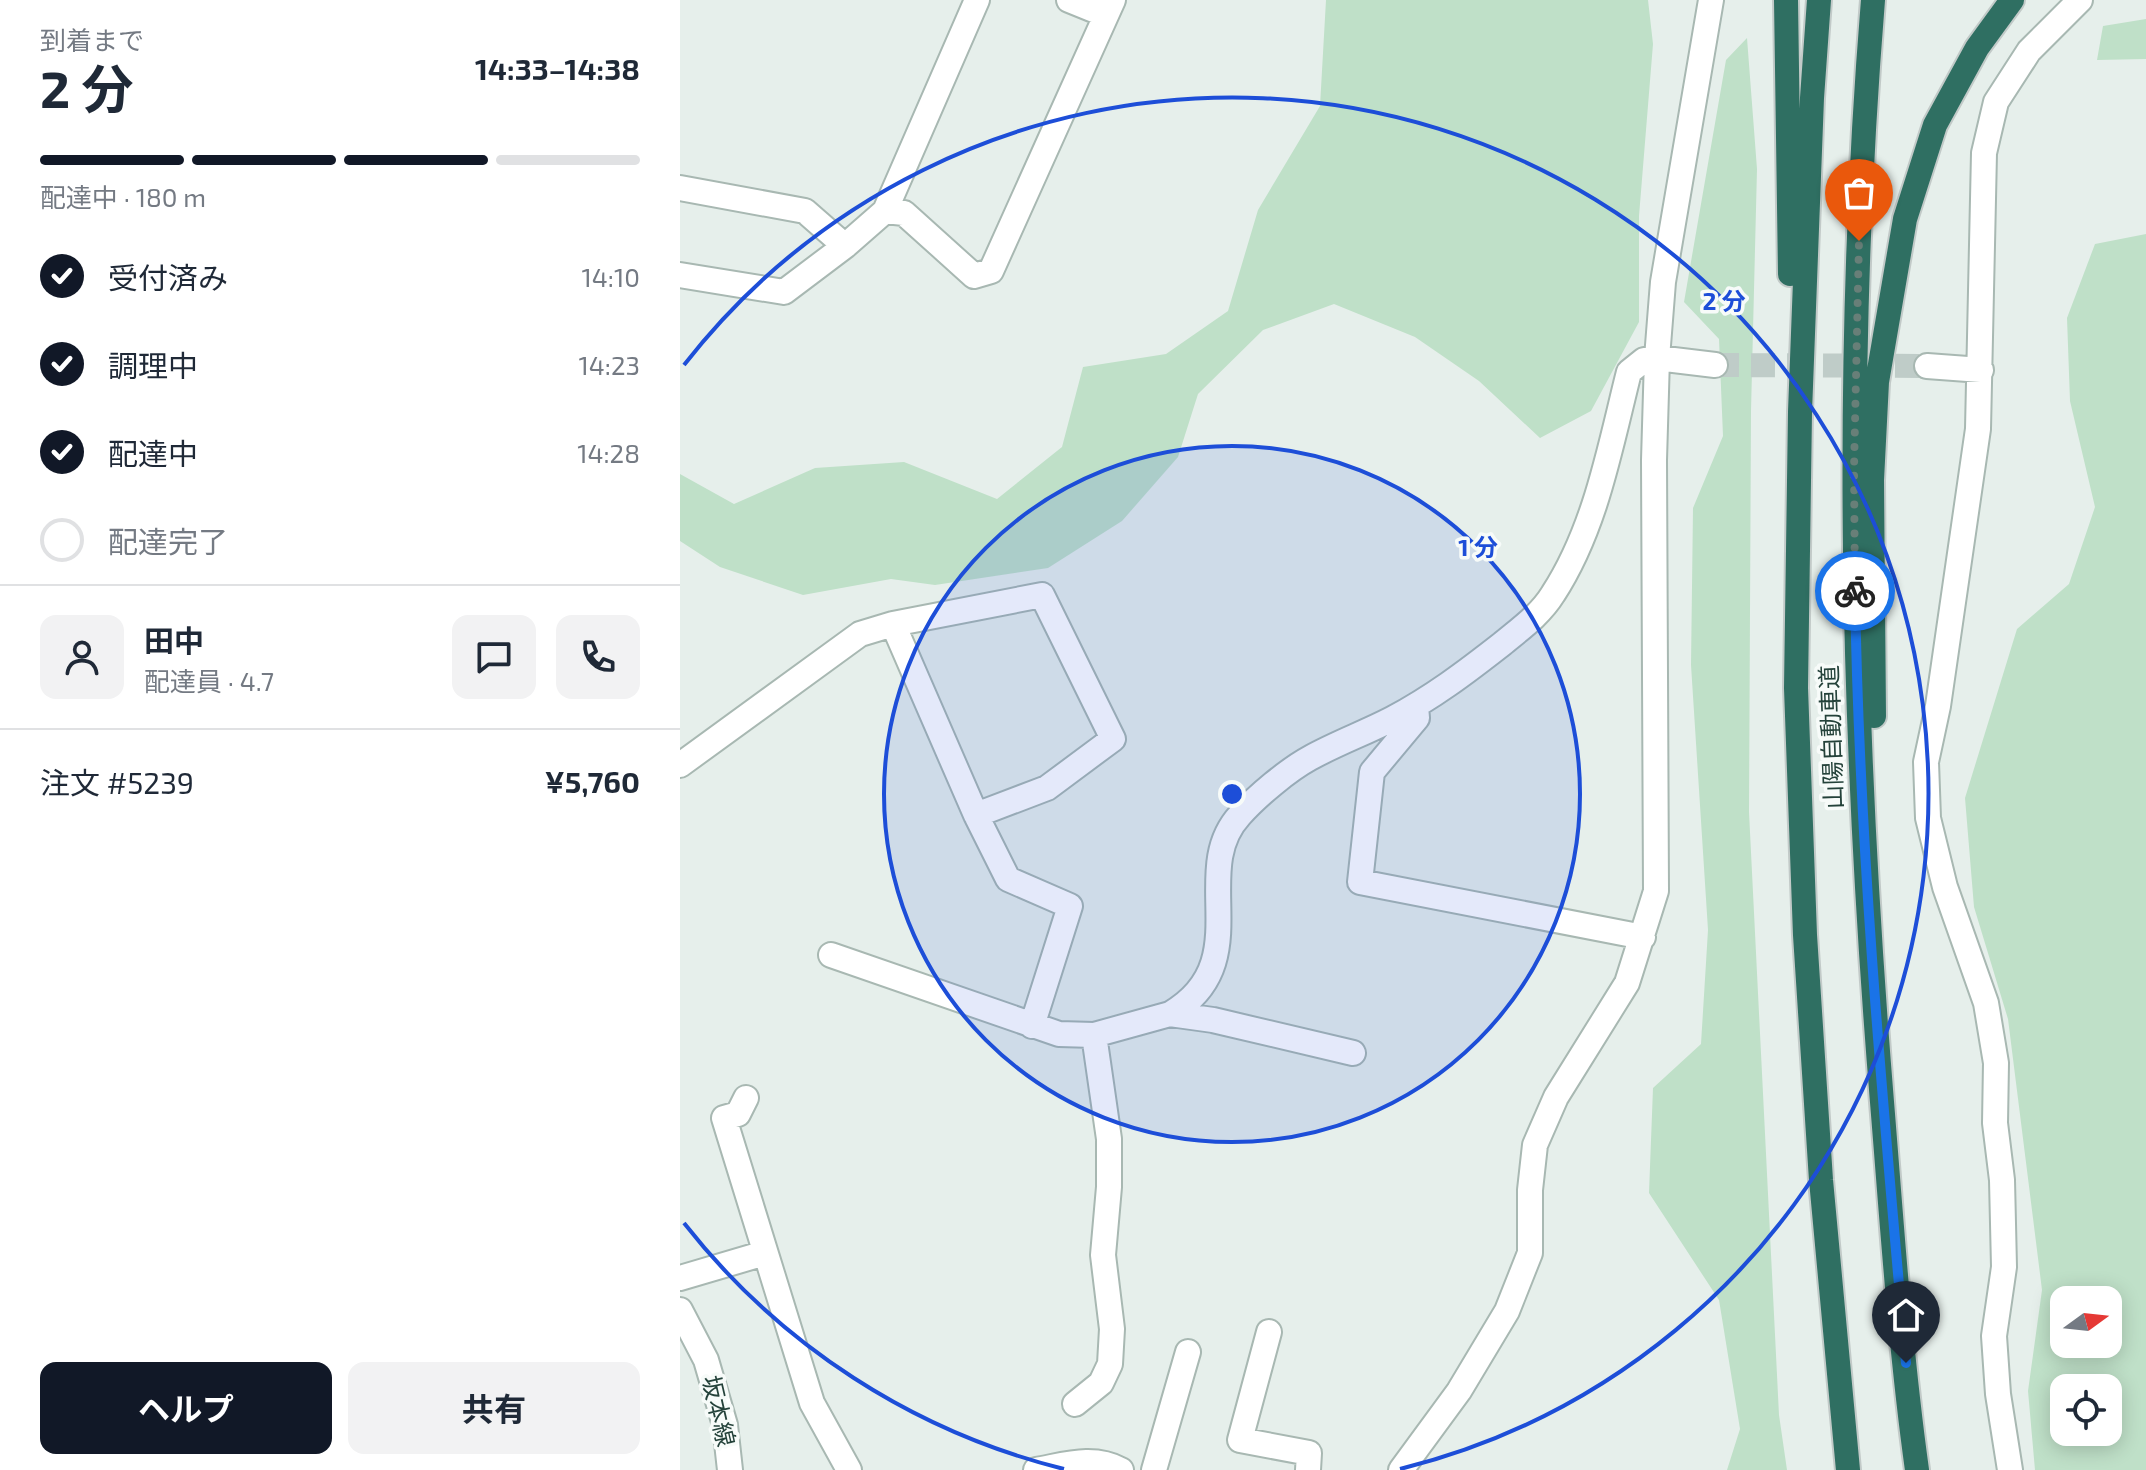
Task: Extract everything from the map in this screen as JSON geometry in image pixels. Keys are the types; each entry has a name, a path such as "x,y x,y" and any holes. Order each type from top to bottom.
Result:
{"highway":[{"path":"1786,0 1796,688"},
{"name":"山陽自動車道","path":"1819,0 1801,381 1796,688 1805,935 1821,1180 1848,1470"},
{"name":"山陽自動車道","path":"1873,0 1859,241 1854,469 1856,662 1868,927 1888,1176 1917,1470"},
{"path":"1888,1176 1873,656 1872,480 1877,382 1905,219 1935,125 1977,48 2012,0"}],"street":[{"path":"680,275 784,292 885,211 977,0"},
{"path":"885,211 904,213 974,276 991,271 1110,7 1069,0"},
{"path":"1401,1470 1459,1391 1507,1311 1530,1253 1530,1190 1535,1145 1556,1097 1627,983 1656,891 1654,460 1657,358 1663,282 1711,0"},
{"path":"2010,1470 1998,1394 1994,1336 2004,1267 2002,1180 1995,1123 1996,1063 1986,1003 1945,887 1928,818 1926,762 1938,706 1978,429 1984,153 1996,102 2029,51 2080,0"},
{"path":"680,188 805,211 845,246"},
{"path":"831,955 1059,1034 1094,1035 1170,1014 1189,1003 1214,966 1220,932 1219,851 1237,817 1308,759 1362,735 1449,686 1535,618 1554,594 1595,505 1629,372 1644,360 1657,358 1715,365"},
{"path":"1927,366 1981,370"},
{"path":"680,765 860,634 893,624 1042,595 1113,739 1047,788 976,815"},
{"path":"893,624 976,815 1008,879 1070,906 1032,1026"},
{"path":"1416,706 1417,718 1372,772 1360,882 1643,937"},
{"path":"1170,1014 1213,1020 1353,1053"},
{"path":"1075,1404 1101,1383 1110,1364 1112,1329 1103,1255 1109,1187 1109,1139 1094,1035"},
{"path":"746,1098 738,1114 724,1118 812,1403 849,1470"},
{"path":"680,1278 765,1253"},
{"name":"坂本線","path":"680,1310 706,1360 725,1425 730,1470"},
{"path":"1269,1332 1240,1440 1309,1453 1308,1470"},
{"path":"1154,1470 1188,1352"},
{"path":"1036,1470 1089,1460 1110,1464 1121,1470"}],"green space":[{"path":"1326,0 1648,0 1653,44 1639,216 1639,322 1591,411 1540,438 1479,381 1415,337 1334,304 1263,330 1198,394 1178,457 1122,521 1048,568 935,585 891,579 803,595 720,567 680,541 680,474 734,504 815,468 904,462 997,499 1062,447 1083,367 1166,354 1228,311 1258,210 1320,106"},
{"path":"2146,19 2146,59 2097,60 2103,26"},
{"path":"1747,38 1757,169 1751,411 1749,812 1779,1415 1787,1470 1727,1470 1740,1429 1719,1300 1649,1193 1653,1088 1701,1044 1708,930 1691,665 1693,508 1723,436 1719,339 1684,302 1726,60"},
{"path":"2146,234 2146,1470 2035,1470 2028,1391 2042,1290 2008,1019 1974,907 1965,798 2017,629 2069,584 2095,507 2070,401 2067,318 2095,244"}],"tunnel":[{"path":"1715,365 1927,366"}],"way so far":[{"path":"1855,591 1859,241"}],"route":[{"path":"1855,591 1868,927 1906,1363"}]}
